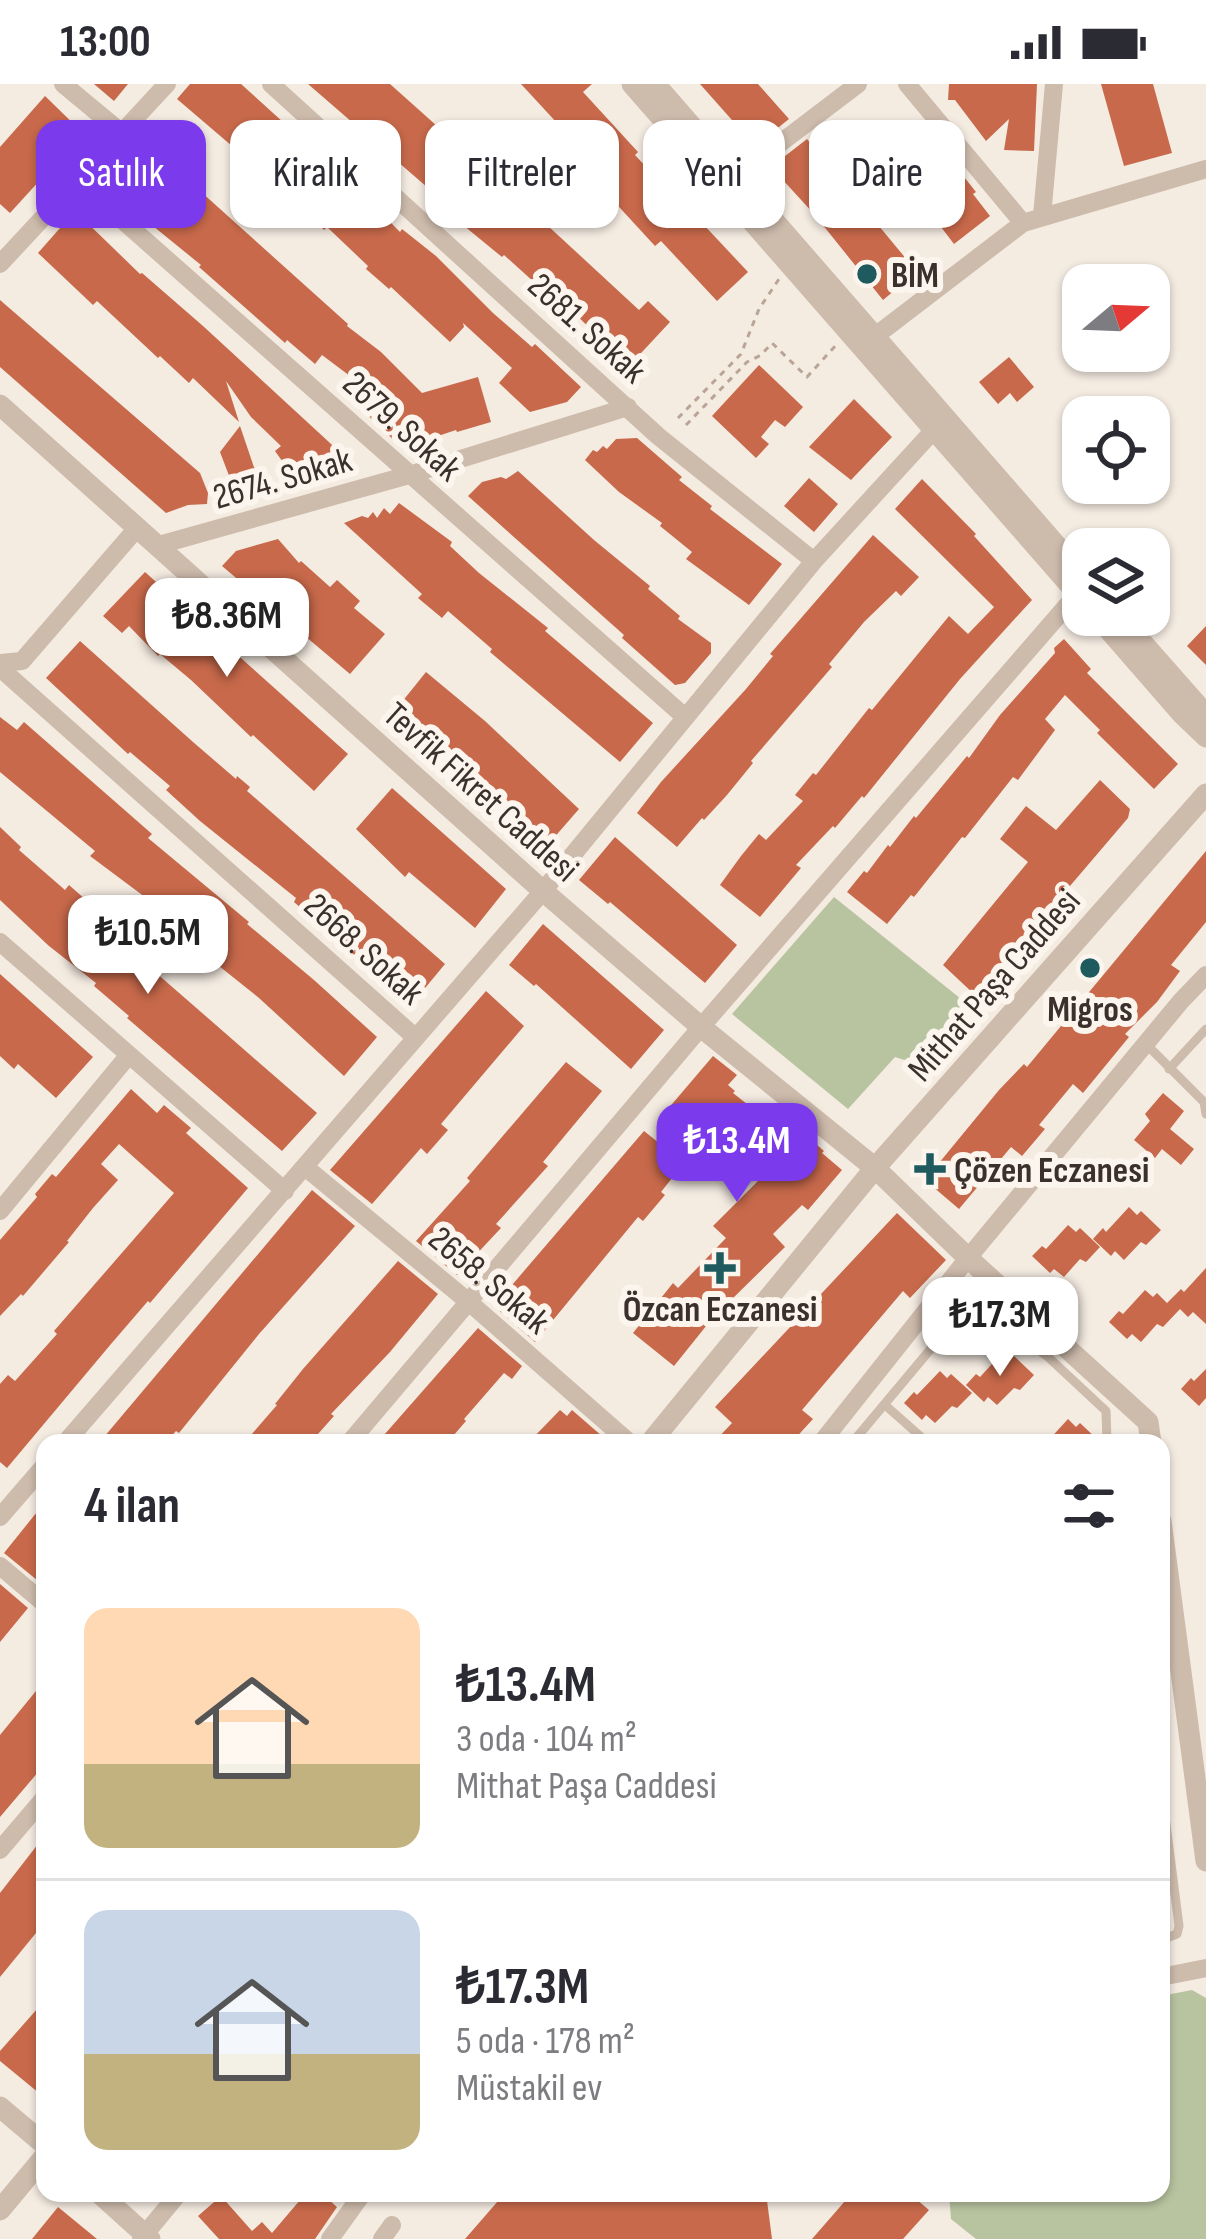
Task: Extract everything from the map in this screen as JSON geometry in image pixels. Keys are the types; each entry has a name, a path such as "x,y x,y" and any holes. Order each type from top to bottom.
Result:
{"street":[{"path":"63,84 106,120"},
{"path":"134,120 167,84"},
{"name":"2681. Sokak","path":"271,84 658,436 814,561"},
{"path":"632,84 933,430 1062,569"},
{"path":"655,84 687,120"},
{"path":"785,140 858,84"},
{"path":"907,84 1032,220"},
{"path":"1032,220 1054,84"},
{"path":"874,337 1032,220 1206,169"},
{"path":"0,264 36,226"},
{"name":"2679. Sokak","path":"131,228 685,717"},
{"path":"781,228 1062,567"},
{"name":"Tevfik Fikret Caddesi","path":"0,405 543,891 701,1028 875,1168 1148,1422 1150,1434"},
{"name":"2674. Sokak","path":"159,545 409,476 628,407"},
{"path":"72,1434 543,891 814,561 933,430"},
{"path":"0,666 22,661 137,527"},
{"path":"358,1434 1062,612"},
{"path":"1114,636 1206,736"},
{"path":"1136,636 1206,715"},
{"name":"2668. Sokak","path":"0,666 416,1038"},
{"name":"Mithat Paşa Caddesi","path":"657,1434 875,1168 1206,794"},
{"path":"0,942 285,1191"},
{"path":"828,1434 968,1258 1206,975"},
{"path":"0,1211 128,1056"},
{"name":"2658. Sokak","path":"305,1167 620,1434"},
{"path":"0,1517 36,1476"},
{"path":"0,1566 36,1596"},
{"path":"1170,1589 1206,1861"},
{"path":"0,1850 36,1808"},
{"path":"1170,1975 1206,1969"},
{"path":"0,2107 36,2137"},
{"path":"0,2210 36,2167"},
{"path":"108,2202 145,2238 172,2202"},
{"path":"333,2238 357,2202"}],"lane":[{"path":"1169,1069 1206,1029"},
{"path":"1146,1044 1204,1102 1206,1114"},
{"path":"860,1434 988,1276"},
{"path":"970,1302 1047,1355 1106,1411 1107,1434"},
{"path":"885,1406 918,1434"},
{"path":"1170,1856 1179,1926 1177,1934 1170,1937"}],"path":[{"path":"679,418 741,353 759,309 780,277"},
{"path":"686,425 772,343 807,377 838,343"}],"green space":[{"path":"834,897 971,1007 917,1064 895,1057 848,1109 732,1014"},
{"path":"1192,1990 1206,1998 1206,2239 976,2239 951,2219 950,2202 1170,2202 1170,1994"}],"building":[{"path":"94,84 128,84 114,101"},
{"path":"190,84 241,84 281,120 230,120 230,144 177,99"},
{"path":"308,84 390,84 430,120 425,120 425,185 401,165 401,120 350,120"},
{"path":"521,84 592,84 583,92 609,120 554,120"},
{"path":"700,84 758,84 789,119 785,122 732,120"},
{"path":"949,84 1037,84 1034,151 1004,150 1009,119 986,141 955,100 948,100"},
{"path":"1101,84 1153,84 1172,153 1124,166"},
{"path":"45,96 70,120 36,120 36,185 10,213 0,204 0,147"},
{"path":"619,131 643,164 643,228 707,228 748,272 717,301 661,241 655,246 619,207"},
{"path":"809,141 809,209 785,182 785,156"},
{"path":"965,178 990,216 954,244 942,228 965,228"},
{"path":"206,196 230,218 230,228 241,228 422,393 478,377 491,422 402,448 354,402 366,388 322,355 315,364 287,340 285,343 155,228 206,228"},
{"path":"60,228 93,228 343,455 295,479 275,451 281,446 251,417 226,381 239,422 193,378 189,383 158,358 97,301 93,305 38,253"},
{"path":"328,228 402,229 581,387 567,402 530,412 499,383 512,368 463,323 450,342"},
{"path":"550,228 639,310 648,301 670,322 629,366 570,309 567,312 469,230"},
{"path":"825,228 881,228 917,272 883,300"},
{"path":"0,300 200,473 207,504 166,513 0,367"},
{"path":"1009,357 1034,387 1017,402 1010,393 998,404 979,382"},
{"path":"759,365 803,407 785,427 775,420 761,437 769,444 756,458 712,416"},
{"path":"854,399 892,437 851,480 809,447"},
{"path":"240,426 260,485 236,494 220,452"},
{"path":"637,438 710,509 782,564 749,605 686,559 692,552 585,460 593,450 607,449 616,439"},
{"path":"518,471 650,586 678,619 711,643 711,653 685,683 675,685 468,496 482,482 506,479"},
{"path":"809,478 838,504 814,532 784,506"},
{"path":"922,479 1032,600 960,679 864,798 796,865 801,868 760,917 720,885 741,856 759,834 766,840 803,801 795,795 949,616 968,634 994,607 895,509"},
{"path":"399,503 452,542 450,546 479,573 653,723 620,762 448,611 442,618 418,598 422,594 344,523 368,518 373,512 377,518 384,508 390,514"},
{"path":"873,535 919,577 901,596 896,591 864,622 727,795 677,847 637,813"},
{"path":"278,539 330,587 337,580 360,601 354,608 385,634 350,674 222,566 236,551"},
{"path":"145,572 348,754 314,791 129,626 122,633 103,616"},
{"path":"1206,626 1206,665 1187,646"},
{"path":"1064,639 1091,669 1087,673 1178,764 1154,789 1065,695 1045,719 1055,730 1018,780 1013,777 887,924 847,892 969,758"},
{"path":"80,641 445,964 411,1005 294,902 296,898 200,821 166,790 170,786 46,678"},
{"path":"426,672 579,809 545,848 393,713"},
{"path":"0,717 17,730 24,722 152,834 148,838 377,1037 344,1076 259,998 214,962 209,969 186,949 193,941 158,912 161,909 90,856 95,851 0,772"},
{"path":"1100,780 1130,809 1128,818 976,996 943,965 1028,862 1000,839 1026,806 1056,830"},
{"path":"392,788 506,889 475,928 409,872 405,877 356,829"},
{"path":"0,827 65,890 69,885 124,928 116,938 317,1113 282,1151 127,1018 96,983 0,900"},
{"path":"615,837 737,945 705,983 579,880"},
{"path":"1206,851 1206,922 1171,965 1180,971 1125,1034 1129,1037 1083,1093 1073,1084 1039,1125 1045,1129 1022,1156 1011,1147 959,1209 925,1180 999,1090 1024,1064 1027,1067"},
{"path":"543,924 664,1030 631,1069 509,965"},
{"path":"0,974 93,1057 56,1098 18,1064 14,1069 0,1056"},
{"path":"486,991 524,1026 441,1124 448,1130 427,1154 421,1148 372,1204 330,1170"},
{"path":"713,1056 737,1075 728,1085 733,1093 766,1119 775,1109 842,1170 808,1210 802,1205 773,1234 785,1247 727,1300 674,1366 633,1333 673,1283 678,1288 726,1238 713,1226 762,1177 730,1150 726,1154 699,1133 697,1136 667,1110"},
{"path":"566,1062 602,1091 543,1162 548,1166 496,1224 501,1228 457,1275 416,1241"},
{"path":"131,1089 157,1113 164,1105 191,1128 186,1133 248,1188 7,1468 0,1462 0,1384 8,1375 15,1381 174,1193 119,1144 101,1164 118,1180 23,1296 0,1316 0,1240 52,1174 56,1177"},
{"path":"1163,1093 1184,1111 1170,1129 1194,1149 1181,1165 1162,1149 1155,1158 1134,1140 1150,1121 1145,1114"},
{"path":"644,1131 684,1163 661,1192 665,1195 643,1221 638,1217 535,1342 494,1306"},
{"path":"312,1190 355,1226 179,1433 107,1434"},
{"path":"1129,1207 1137,1215 1141,1211 1161,1230 1124,1260 1115,1251 1111,1256 1093,1239"},
{"path":"897,1213 946,1260 910,1298 903,1291 802,1410 813,1419 799,1434 722,1434 732,1423 715,1407"},
{"path":"1068,1225 1076,1232 1080,1228 1100,1247 1064,1277 1054,1269 1050,1273 1032,1256 1042,1246 1046,1249"},
{"path":"398,1261 438,1294 318,1434 252,1434"},
{"path":"1206,1268 1206,1324 1193,1312 1188,1317 1180,1309 1141,1342 1132,1334 1127,1339 1109,1322 1145,1290 1167,1303"},
{"path":"478,1328 522,1366 512,1379 504,1373 455,1434 385,1434"},
{"path":"1002,1353 1010,1360 1014,1356 1034,1375 997,1405 988,1397 984,1402 966,1385"},
{"path":"1206,1369 1206,1398 1199,1406 1181,1389"},
{"path":"940,1371 947,1378 951,1374 972,1393 935,1423 926,1415 922,1420 904,1403"},
{"path":"560,1410 567,1416 572,1410 600,1434 537,1434"},
{"path":"1068,1419 1092,1434 1054,1434"},
{"path":"36,1513 36,1579 4,1553"},
{"path":"0,1584 28,1608 0,1642"},
{"path":"36,1691 36,1775 0,1817 0,1735"},
{"path":"36,1847 36,1933 0,1977 0,1893"},
{"path":"36,2010 36,2091 0,2061 0,2051"},
{"path":"214,2202 226,2202 252,2231 262,2222 272,2233 298,2202 331,2202 337,2207 315,2239 219,2239 198,2216"},
{"path":"497,2202 767,2202 772,2239 465,2239"},
{"path":"844,2202 920,2202 929,2210 903,2239 812,2239"},
{"path":"58,2207 97,2239 32,2239"}],"place":[{"name":"BİM","path":"867,274"},
{"name":"Migros","path":"1090,968"},
{"name":"Çözen Eczanesi","path":"930,1169"},
{"name":"Özcan Eczanesi","path":"720,1268"}]}
